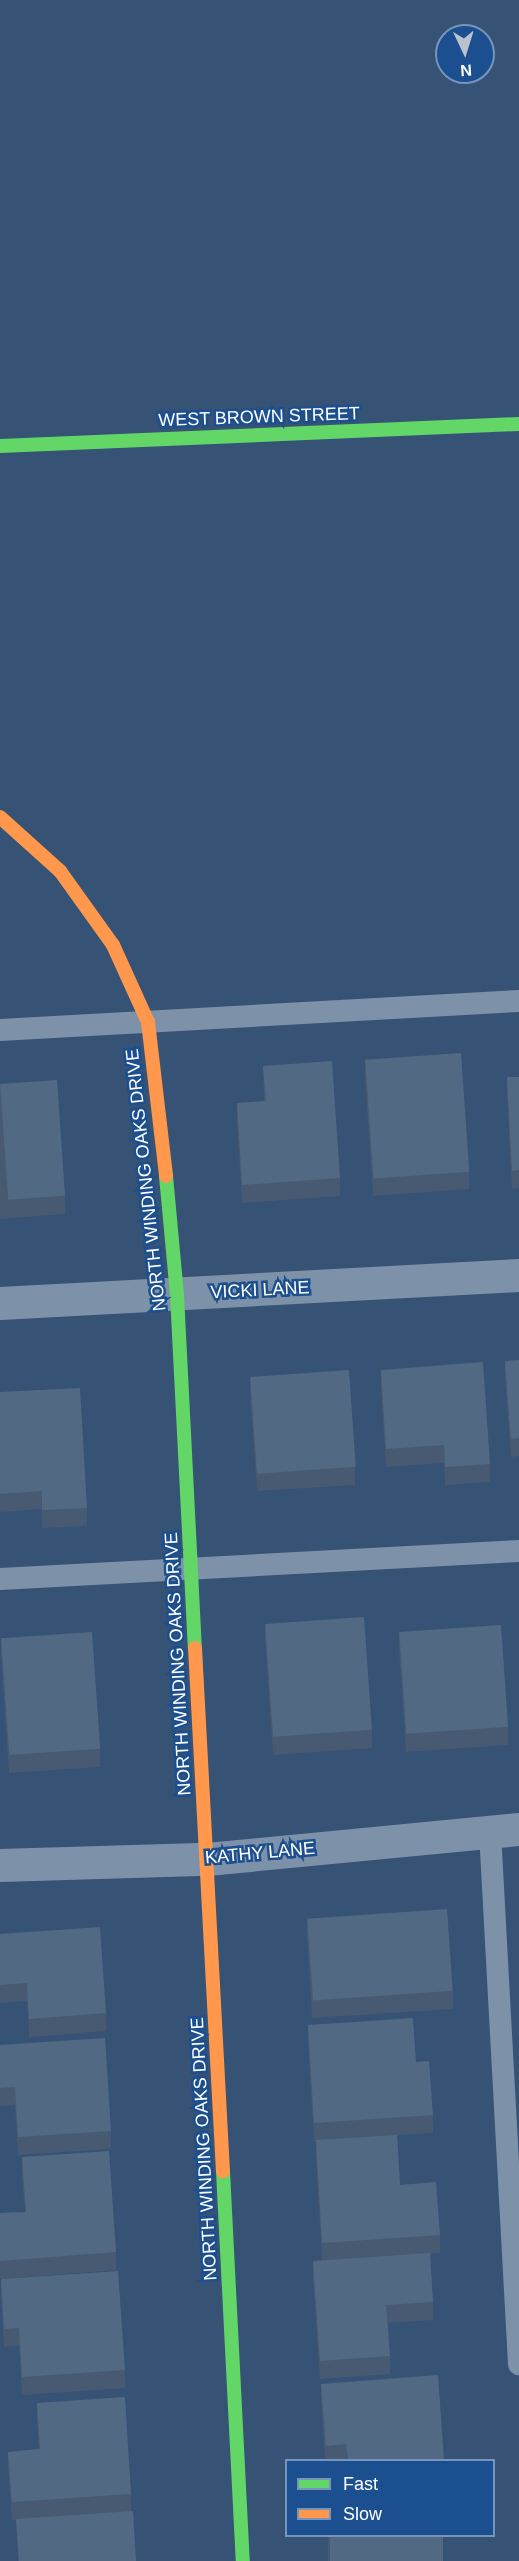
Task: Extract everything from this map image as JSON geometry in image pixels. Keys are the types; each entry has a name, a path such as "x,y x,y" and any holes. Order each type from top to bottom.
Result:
{"street":[{"name":"WEST BROWN STREET","path":"0,446 519,424"},
{"name":"NORTH WINDING OAKS DRIVE","path":"0,817 60,871 113,945 148,1022 168,1191 177,1294 243,2561"},
{"name":"VICKI LANE","path":"0,1303 519,1275"},
{"name":"KATHY LANE","path":"0,1864 207,1859 504,1830"}],"lane":[{"path":"0,1030 519,1001"},
{"path":"0,1578 519,1551"},
{"path":"504,1830 519,2364"}],"building":[{"path":"461,1053 469,1172 374,1178 365,1060"},
{"path":"332,1061 340,1178 242,1185 237,1103 266,1101 263,1066"},
{"path":"507,1077 519,1077 519,1170 512,1171"},
{"path":"57,1080 65,1196 8,1200 0,1084"},
{"path":"519,1360 519,1438 511,1439 505,1361"},
{"path":"483,1362 490,1464 445,1467 444,1445 386,1449 381,1370"},
{"path":"349,1370 356,1467 257,1474 250,1377"},
{"path":"80,1388 87,1508 42,1510 42,1491 0,1494 0,1392"},
{"path":"364,1617 372,1730 273,1737 265,1624"},
{"path":"501,1625 508,1727 406,1734 399,1632"},
{"path":"92,1632 100,1749 9,1755 1,1638"},
{"path":"447,1909 453,1991 313,2001 307,1919"},
{"path":"100,1927 106,2013 29,2019 27,1983 0,1985 0,1934"},
{"path":"413,2018 416,2062 429,2061 433,2115 314,2123 308,2025"},
{"path":"105,2038 111,2131 18,2137 15,2087 0,2088 0,2045"},
{"path":"397,2135 400,2185 436,2182 440,2235 322,2243 316,2140"},
{"path":"109,2151 116,2252 0,2261 0,2213 26,2212 22,2157"},
{"path":"430,2253 433,2302 386,2305 390,2356 320,2361 313,2261"},
{"path":"118,2271 125,2370 22,2377 19,2328 4,2329 1,2279"},
{"path":"438,2375 444,2459 348,2459 346,2444 326,2446 321,2384"},
{"path":"125,2397 131,2494 12,2502 8,2452 40,2449 37,2403"},
{"path":"133,2511 136,2561 19,2561 16,2519"},
{"path":"330,2537 443,2537 443,2561 330,2561"}],"traffic: fast":[{"path":"0,446 519,424"},
{"path":"166,1176 177,1295 195,1648"},
{"path":"223,2171 243,2561"}],"traffic: slow":[{"path":"0,817 60,871 113,945 148,1022 166,1176"},
{"path":"195,1648 223,2171"}]}
